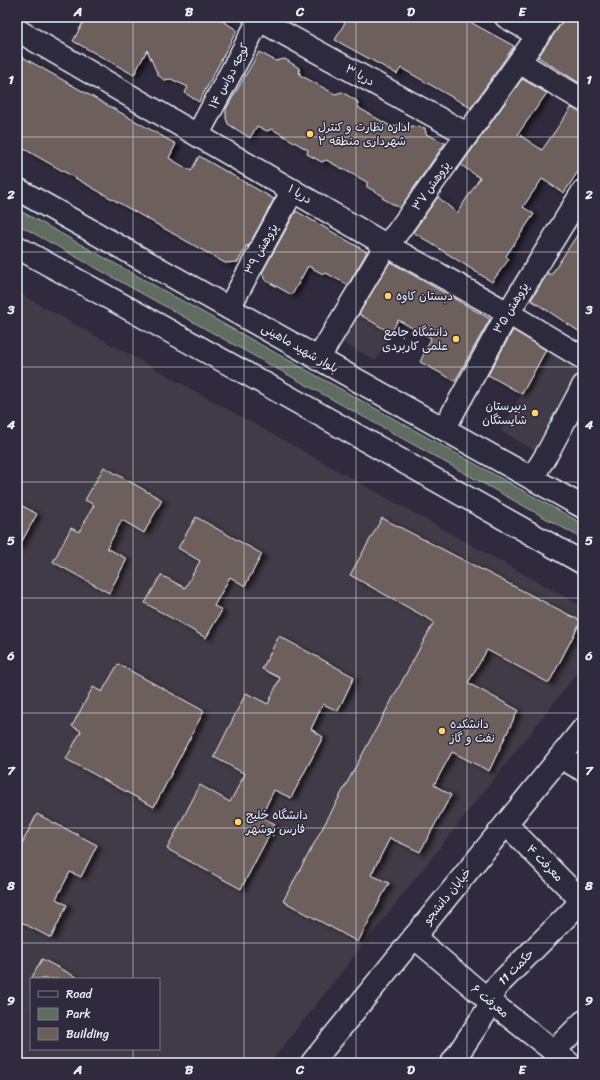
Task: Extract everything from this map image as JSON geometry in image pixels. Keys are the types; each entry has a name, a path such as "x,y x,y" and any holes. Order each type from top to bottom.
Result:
{"street":[{"path":"506,17 538,35"},
{"name":"پژوهش ۳۷","path":"318,359 386,245 397,233 551,17"},
{"name":"دریا ۳","path":"257,18 467,134"},
{"name":"کوچه دواس ۱۴","path":"198,134 257,18"},
{"name":"دریا ۱","path":"17,30 198,134 386,245 508,313 583,358"},
{"path":"519,62 583,100"},
{"name":"بلوار شهید ماهینی","path":"17,189 583,507"},
{"name":"پژوهش ۳۹","path":"229,308 293,190"},
{"name":"پژوهش ۳۵","path":"444,429 508,313 583,191"},
{"path":"17,247 269,386 583,564"},
{"path":"532,478 583,386"},
{"name":"خیابان دانشجو","path":"312,1063 583,729"},
{"path":"560,757 583,770"},
{"name":"معرفت ۴","path":"506,824 582,902"},
{"name":"حکمت 11","path":"452,1063 492,1003 494,988 582,902"},
{"name":"معرفت ۶","path":"414,937 492,1003 562,1057"},
{"path":"562,1057 583,1022"}],"shaded area":[{"name":"دبستان کاوه","path":"385,259 419,279 376,361 342,342"},
{"name":"دانشگاه خلیج فارس بوشهر","path":"17,292 583,607 583,666 270,1063 17,1063"},
{"name":"دبیرستان شایستگان","path":"547,348 583,369 537,452 501,431"}],"green space":[{"path":"17,209 583,524 583,539 17,224"}],"building":[{"path":"86,17 216,17 237,30 199,102 185,93 188,87 171,79 164,80 158,75 147,50 134,75 73,41"},
{"path":"348,17 461,17 514,46 471,108 401,68 397,74 335,40"},
{"path":"566,17 583,17 583,85 538,57"},
{"path":"259,52 276,61 285,59 299,68 300,75 335,94 342,92 357,101 359,108 392,127 401,124 409,129 411,126 425,128 426,134 445,143 400,208 382,198 383,196 367,187 367,182 326,160 322,162 307,154 308,150 272,129 267,131 257,126 250,138 228,124 226,109"},
{"path":"17,54 176,144 169,158 191,171 199,156 274,199 248,247 247,245 238,262 225,263 17,145"},
{"path":"522,79 547,93 518,134 542,150 571,108 583,112 583,164 564,193 542,179 523,207 534,214 506,256 509,259 492,282 413,232 438,197 457,213 480,178 461,165"},
{"path":"296,211 367,252 348,285 326,273 323,274 308,266 292,295 265,280 262,273"},
{"path":"583,226 583,334 531,300 548,273 551,275"},
{"path":"390,262 490,319 455,381 420,362 431,338 398,320 391,333 359,314"},
{"path":"513,330 546,350 522,394 488,375"},
{"path":"104,467 162,500 144,533 122,520 107,548 127,559 109,593 53,562 71,528 79,532 94,505 85,500"},
{"path":"17,503 37,514 17,550"},
{"path":"196,517 262,554 245,586 230,577 214,606 222,610 206,638 145,603 161,575 185,588 200,561 178,548"},
{"name":"دانشکده نفت و گاز","path":"382,518 581,621 549,683 487,650 468,683 518,710 489,771 452,752 434,785 451,795 420,852 390,838 371,875 389,883 358,942 283,901 434,622 350,575"},
{"path":"279,636 354,677 338,711 323,704 311,729 323,737 291,798 274,790 261,817 275,824 241,889 167,849 200,785 230,802 245,774 214,757 246,693 268,704 280,678 262,669"},
{"path":"118,664 204,711 154,807 66,759 81,731 72,726 93,687 102,692"},
{"path":"37,814 97,845 81,877 70,872 56,899 67,905 51,938 17,920 17,853"},
{"path":"42,959 78,978 32,978"}],"place":[{"name":"اداره‌ نظارت و کنترل شهرداری منطقه ۲","path":"310,134"},
{"name":"دبستان کاوه","path":"388,296"},
{"name":"دانشگاه جامع علمی کاربردی","path":"456,339"},
{"name":"دبیرستان شایستگان","path":"535,413"},
{"name":"دانشکده نفت و گاز","path":"442,731"},
{"name":"دانشگاه خلیج فارس بوشهر","path":"238,822"}]}
